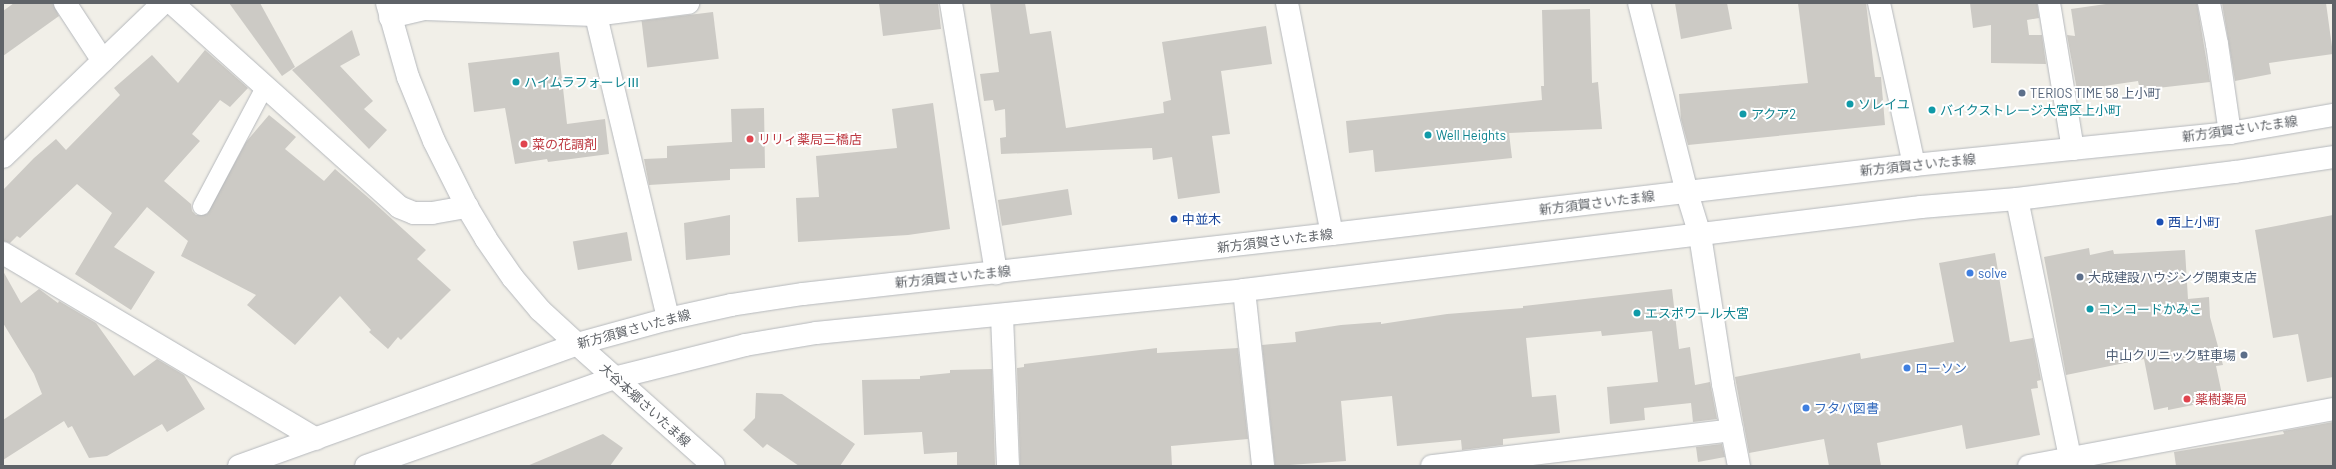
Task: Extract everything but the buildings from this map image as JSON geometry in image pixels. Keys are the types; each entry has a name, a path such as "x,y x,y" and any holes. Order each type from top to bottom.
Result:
{"street":[{"path":"65,3 103,61"},
{"path":"3,157 163,3"},
{"path":"172,3 399,207 414,213 467,207"},
{"path":"389,10 594,9 688,3"},
{"path":"951,3 996,273"},
{"path":"1287,3 1332,234"},
{"path":"1639,3 1687,193 1700,235 1723,384 1739,466"},
{"path":"1879,3 1914,165"},
{"path":"2049,3 2073,149"},
{"path":"2209,3 2217,44 2230,133"},
{"path":"594,9 668,319"},
{"name":"大谷本郷さいたま線","path":"389,10 408,76 434,141 467,207 486,239 513,278 540,310 576,344 714,466"},
{"name":"新方須賀さいたま線","path":"239,466 576,344 668,319 731,305 803,294 1687,193 1914,165 2230,133 2333,115"},
{"path":"367,466 614,378 745,345 816,333 1002,316 1244,290 1921,207 2017,199 2235,172 2333,157"},
{"path":"2017,199 2071,462"},
{"path":"3,253 316,439"},
{"path":"1244,290 1263,466"},
{"path":"1002,316 1008,466"},
{"path":"2029,466 2071,462 2333,409"},
{"path":"1432,466 1732,430"}],"lane":[{"path":"201,206 265,86"}],"place":[{"name":"ハイムラフォーレⅢ","path":"516,82"},
{"name":"TERIOS TIME 58 上小町","path":"2022,93"},
{"name":"ソレイユ","path":"1850,104"},
{"name":"バイクストレージ大宮区上小町","path":"1932,110"},
{"name":"アクア2","path":"1743,114"},
{"name":"Well Heights","path":"1428,135"},
{"name":"リリィ薬局三橋店","path":"750,139"},
{"name":"菜の花調剤","path":"524,144"},
{"name":"中並木","path":"1174,219"},
{"name":"西上小町","path":"2160,222"},
{"name":"solve","path":"1970,273"},
{"name":"大成建設ハウジング関東支店","path":"2080,277"},
{"name":"コンコードかみこ","path":"2090,309"},
{"name":"エスポワール大宮","path":"1637,313"},
{"name":"中山クリニック駐車場","path":"2244,355"},
{"name":"ローソン","path":"1907,368"},
{"name":"薬樹薬局","path":"2187,399"},
{"name":"フタバ図書","path":"1806,408"}]}
